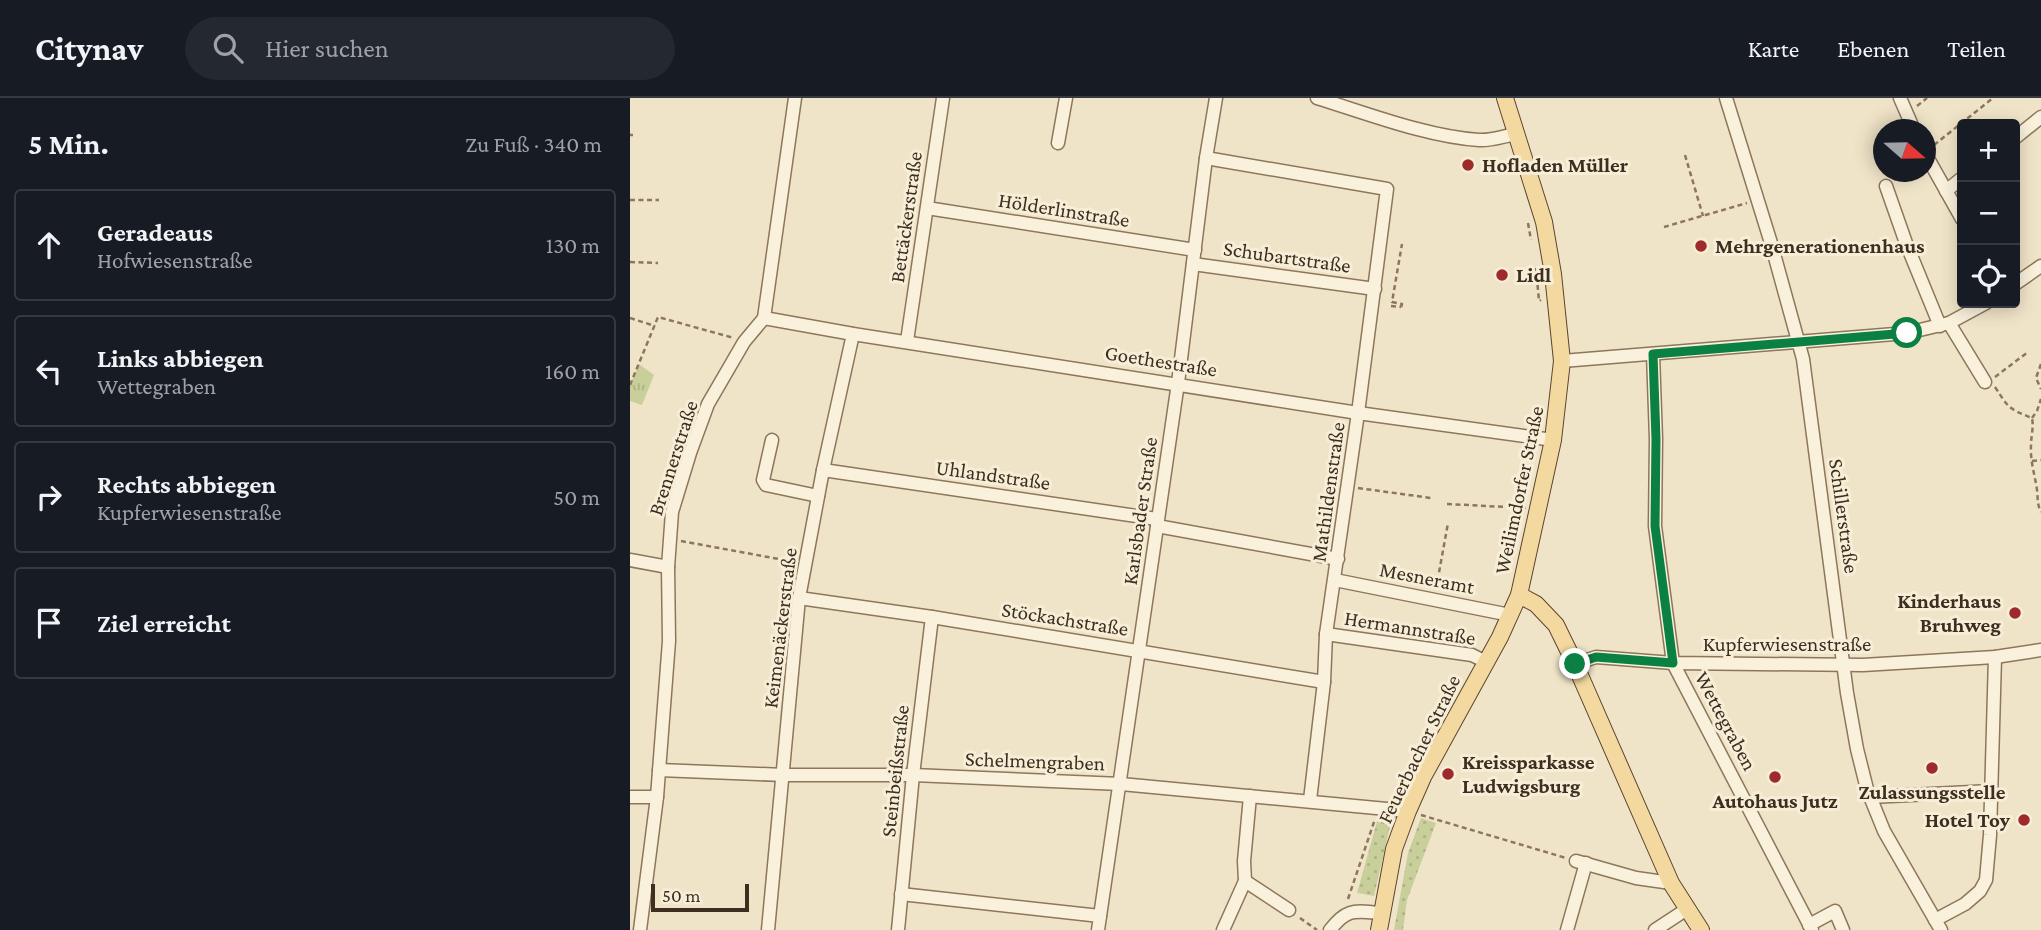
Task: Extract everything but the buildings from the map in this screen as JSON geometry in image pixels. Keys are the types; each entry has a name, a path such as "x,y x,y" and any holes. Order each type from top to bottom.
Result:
{"main road":[{"name":"Weilimdorfer Straße","path":"1505,98 1545,222 1562,361 1553,440 1519,595 1535,604 1556,625 1671,883 1701,930"},
{"name":"Feuerbacher Straße","path":"1379,930 1394,849 1408,811 1423,777 1519,595"}],"street":[{"path":"764,318 794,98"},
{"name":"Bettäckerstraße","path":"907,341 943,98"},
{"path":"1058,143 1066,98"},
{"name":"Karlsbader Straße","path":"1098,930 1178,383 1216,98"},
{"path":"1317,98 1444,135 1481,141 1516,134"},
{"name":"Schillerstraße","path":"1726,98 1799,341 1857,749 1870,797 1884,831 1938,925"},
{"path":"1900,98 1909,119"},
{"path":"2020,134 2041,117"},
{"name":"Mathildenstraße","path":"1206,158 1387,189 1359,413 1326,634 1324,682 1310,800"},
{"path":"1936,172 1957,210"},
{"path":"1946,191 1957,182"},
{"path":"1886,186 1906,243 1945,324 1986,382"},
{"name":"Hölderlinstraße","path":"927,208 1195,250"},
{"name":"Schubartstraße","path":"1193,264 1375,289"},
{"path":"2020,281 2040,268"},
{"path":"1562,361 1907,333 1945,324 1976,308"},
{"name":"Goethestraße","path":"764,318 1359,413 1553,440"},
{"name":"Brennerstraße","path":"640,930 657,797 669,641 668,567 672,512 708,404 744,342 764,318"},
{"name":"Keimenäckerstraße","path":"768,930 799,598 823,470 853,334"},
{"name":"Wettegraben","path":"1653,354 1655,526 1673,663 1810,927 1835,911 1843,930"},
{"path":"772,440 763,480 766,485 818,496"},
{"name":"Uhlandstraße","path":"823,470 1157,522 1338,559"},
{"path":"630,560 668,567"},
{"name":"Mesneramt","path":"1335,580 1510,615"},
{"name":"Stöckachstraße","path":"799,598 932,617 1324,682"},
{"name":"Steinbeißstraße","path":"898,930 932,617"},
{"name":"Hermannstraße","path":"1326,634 1472,655 1486,662"},
{"name":"Kupferwiesenstraße","path":"1575,664 1596,657 1673,663 1844,665 1995,657 2041,650"},
{"path":"1938,925 1980,891 1986,880 1992,791 1995,657"},
{"name":"Schelmengraben","path":"659,770 784,775 913,775 1121,783 1379,806 1408,811"},
{"path":"1870,797 1992,791"},
{"path":"1223,930 1245,881 1244,861 1250,796"},
{"path":"630,797 657,797"},
{"path":"1567,930 1581,862 1636,878 1671,883"},
{"path":"1245,881 1289,910"},
{"path":"901,894 1100,916"},
{"path":"1655,930 1688,909"},
{"path":"1330,930 1345,913 1351,911 1381,913"}],"path":[{"path":"1936,145 1993,98"},
{"path":"1685,155 1703,216"},
{"path":"630,200 659,200"},
{"path":"1664,227 1757,201"},
{"path":"1525,212 1532,247"},
{"path":"1391,306 1401,307 1402,304 1392,302 1402,244"},
{"path":"630,262 658,263"},
{"path":"1536,267 1539,301 1555,299"},
{"path":"630,385 658,317 744,342"},
{"path":"630,318 655,326"},
{"path":"2028,352 1986,382 1997,388 2004,403 2011,410 2032,418"},
{"path":"2041,363 2036,378 2041,389"},
{"path":"2041,399 2032,418 2034,428 2031,443 2037,505 2041,512"},
{"path":"2032,461 2041,460"},
{"path":"1348,486 1432,498"},
{"path":"1447,504 1539,509"},
{"path":"1434,600 1448,523"},
{"path":"669,539 805,564"},
{"path":"1345,913 1350,890 1379,806"},
{"path":"1408,811 1581,862"},
{"path":"1289,910 1317,930"}],"green space":[{"path":"639,364 654,375 642,405 630,401 630,385"},
{"path":"1378,818 1391,822 1374,896 1357,893"},
{"path":"1421,818 1436,823 1407,900 1403,930 1394,930 1408,853"}],"place":[{"name":"Hofladen Müller","path":"1468,165"},
{"name":"Mehrgenerationenhaus","path":"1701,246"},
{"name":"Lidl","path":"1502,275"},
{"name":"Kinderhaus Bruhweg","path":"2015,613"},
{"name":"Zulassungsstelle","path":"1932,768"},
{"name":"Kreissparkasse Ludwigsburg","path":"1448,774"},
{"name":"Autohaus Jutz","path":"1775,777"},
{"name":"Hotel Toy","path":"2024,820"}],"route":[{"path":"1575,664 1596,657 1673,663 1655,526 1653,354 1907,333"}]}
